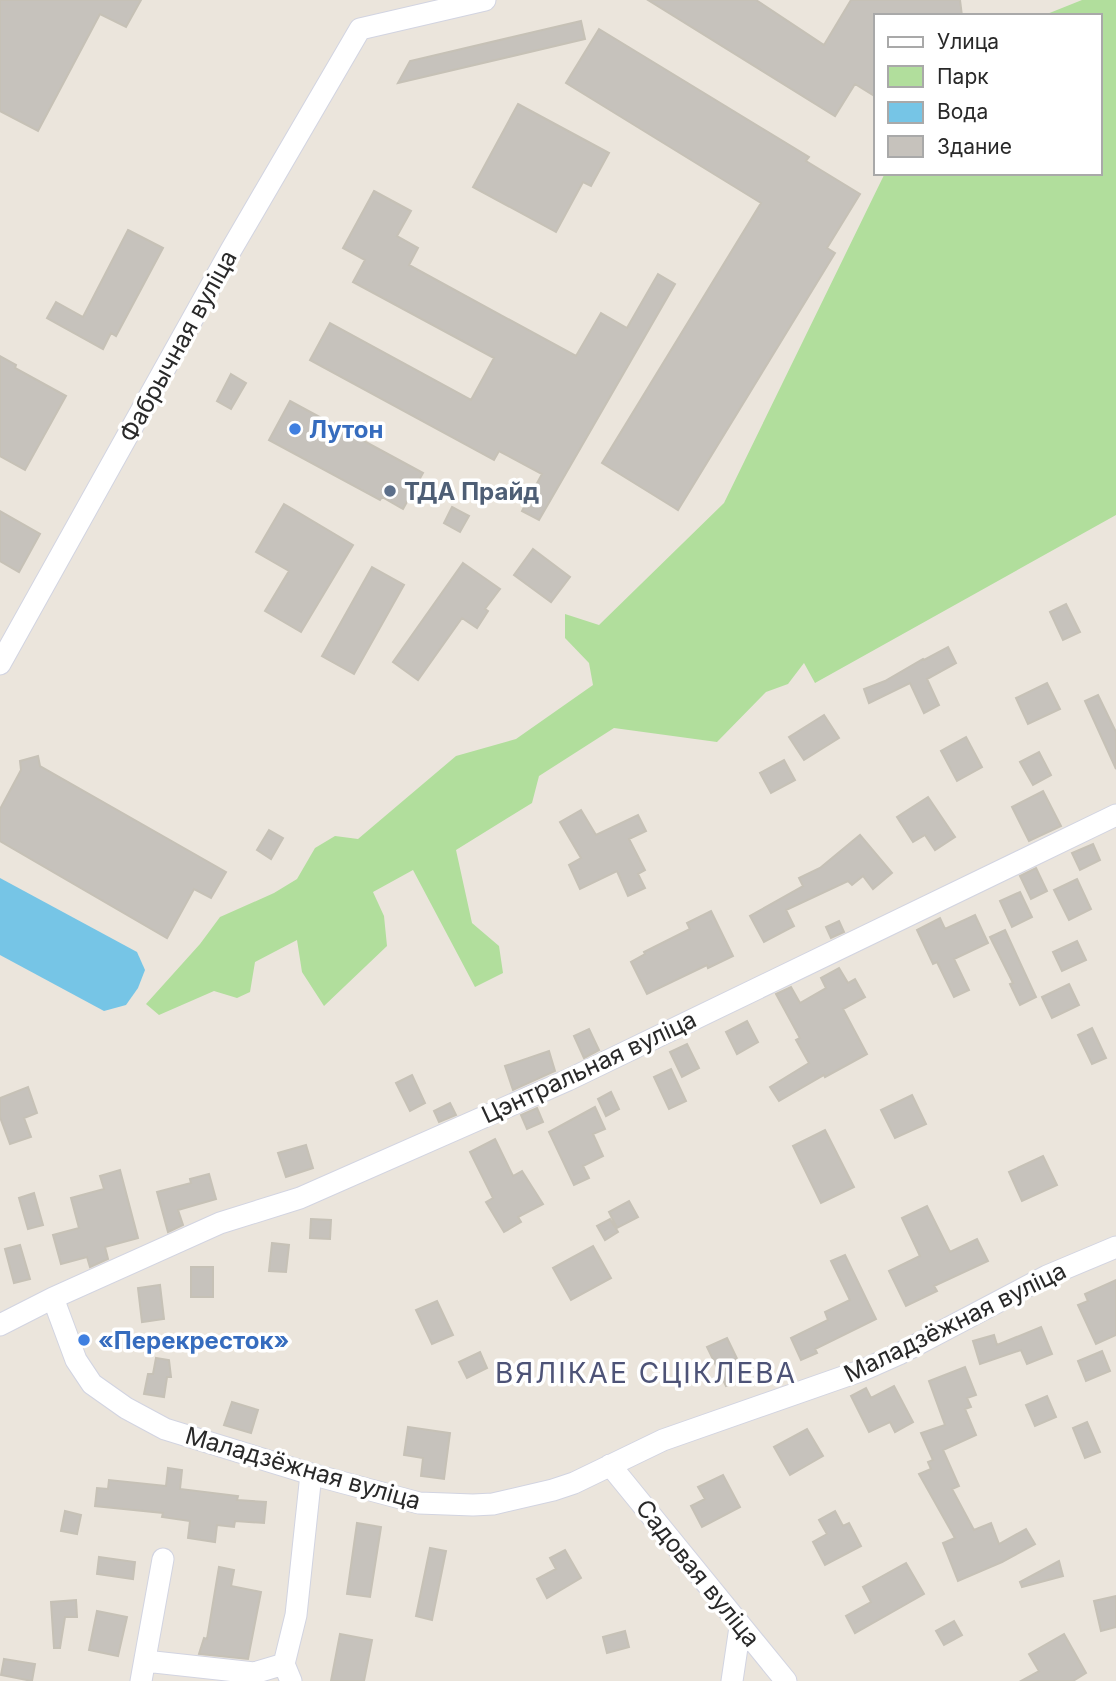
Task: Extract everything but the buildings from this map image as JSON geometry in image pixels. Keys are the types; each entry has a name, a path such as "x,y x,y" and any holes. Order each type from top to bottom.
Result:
{"street":[{"name":"Фабрычная вуліца","path":"0,664 231,250 360,29 485,0"},
{"name":"Цэнтральная вуліца","path":"0,1325 53,1298 220,1223 300,1198 568,1080 1116,815"},
{"name":"Маладзёжная вуліца","path":"53,1298 76,1360 92,1384 126,1408 166,1429 311,1474 419,1503 454,1506 493,1504 574,1483 663,1440 863,1370 899,1354 1047,1276 1116,1247"},
{"name":"Садовая вуліца","path":"610,1465 786,1681"},
{"path":"163,1559 143,1671 288,1673 311,1474"},
{"path":"732,1681 740,1627"}],"green space":[{"path":"1082,0 1116,0 1116,515 815,683 804,663 788,684 766,692 717,742 614,728 539,776 532,803 456,850 472,923 499,946 503,973 475,987 413,870 373,892 384,916 387,946 324,1006 302,972 297,940 255,962 250,992 237,998 214,991 159,1015 146,1004 200,944 220,917 274,893 297,879 315,848 335,836 358,839 456,756 516,739 593,685 589,663 565,638 565,614 599,625 724,503 884,175 1102,175 1102,14 1047,14"}],"water":[{"path":"0,878 137,952 145,970 138,988 126,1005 104,1011 0,955"}],"place":[{"name":"Лутон","path":"295,429"},
{"name":"ТДА Прайд","path":"390,491"},
{"name":"«Перекресток»","path":"84,1340"}],"district":[{"name":"ВЯЛІКАЕ СЦІКЛЕВА","path":"646,1373"}]}
